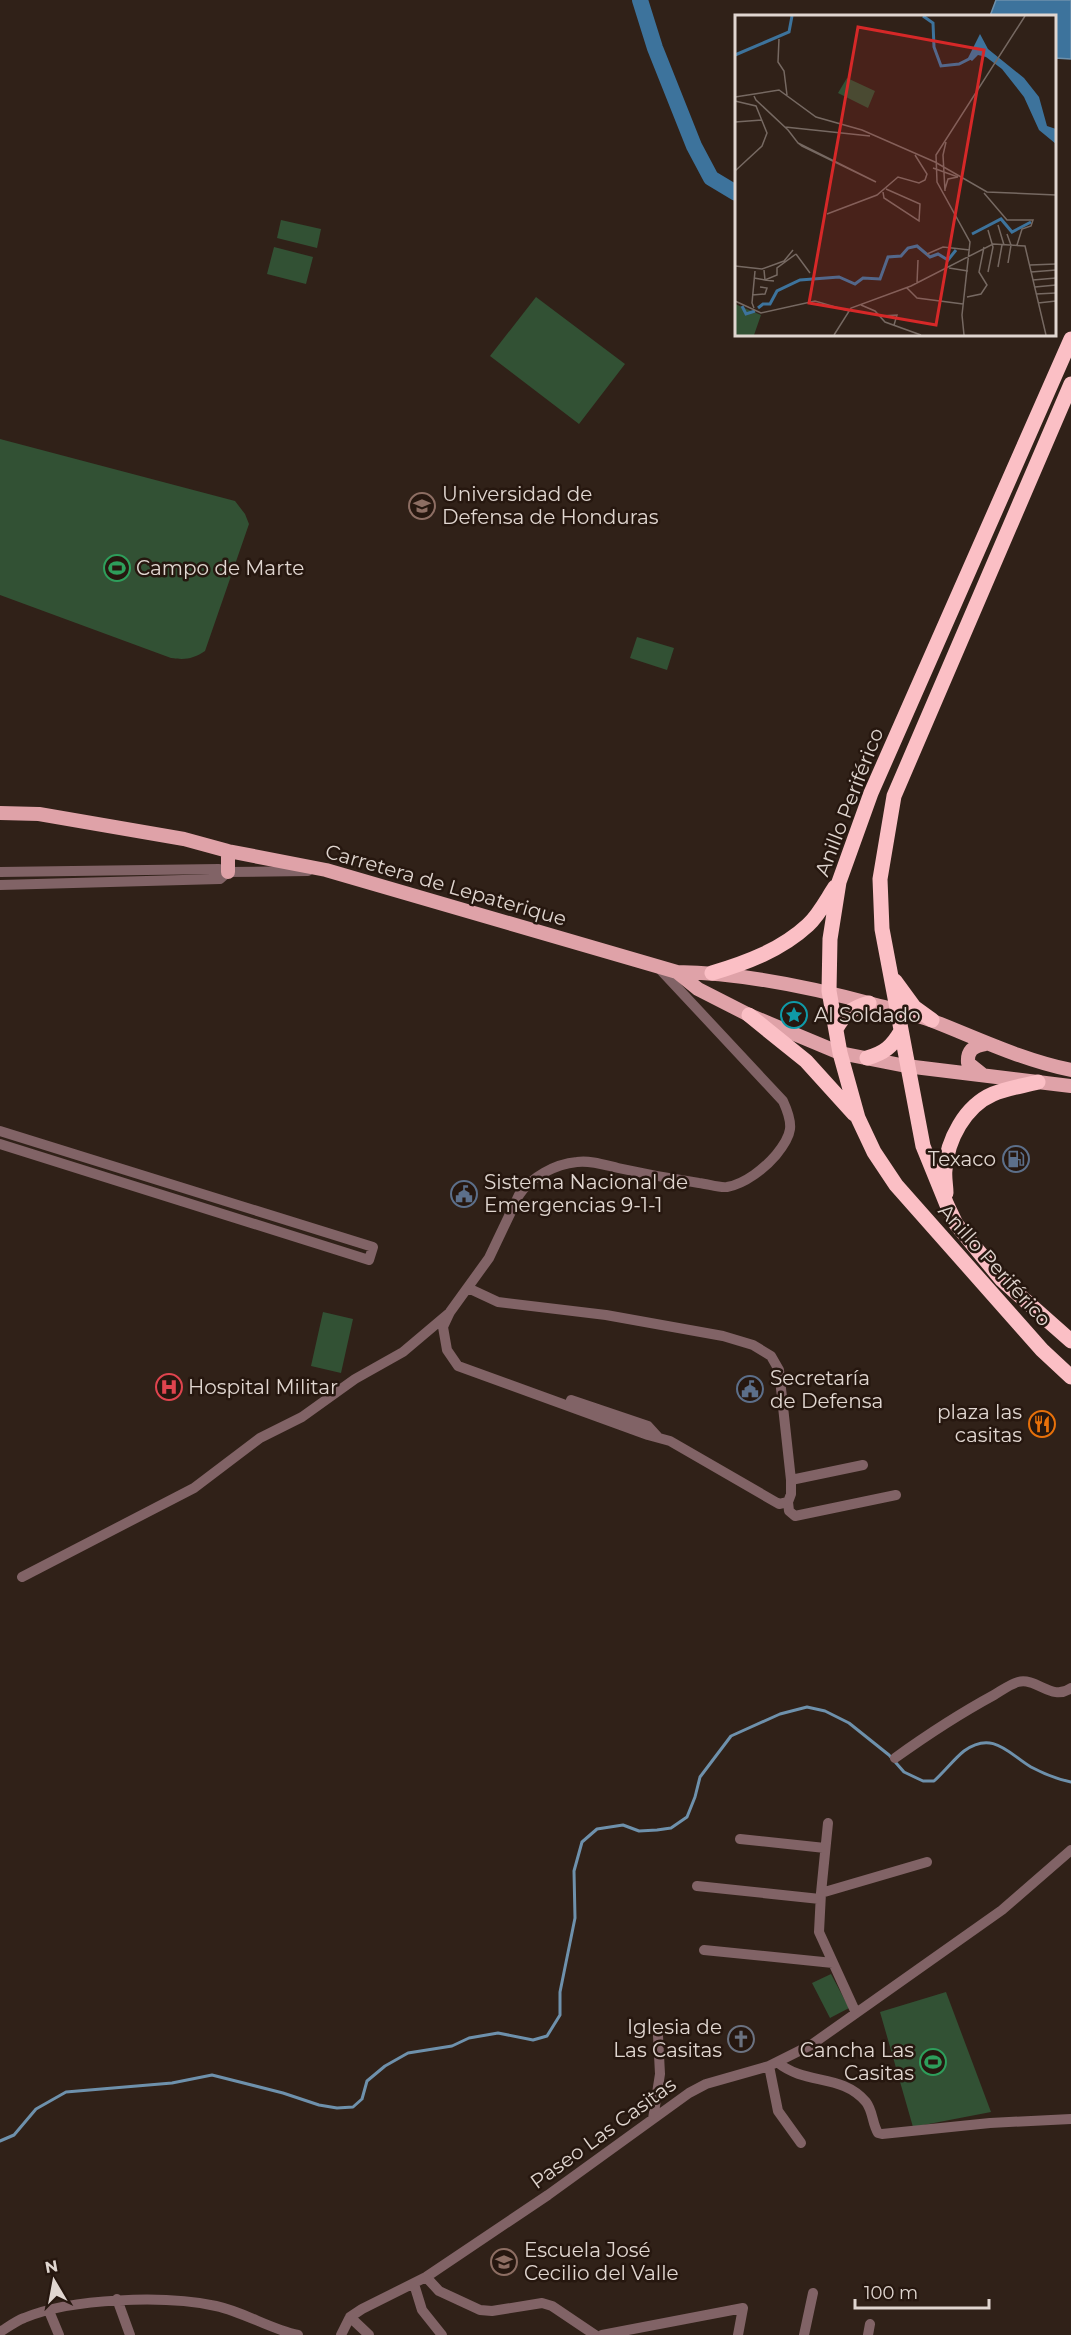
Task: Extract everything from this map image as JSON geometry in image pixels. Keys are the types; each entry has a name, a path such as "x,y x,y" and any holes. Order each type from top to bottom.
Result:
{"highway":[{"name":"Anillo Periférico","path":"1071,339 871,793 839,882 830,939 829,991 840,1053 858,1118 874,1152 896,1185 1042,1350 1071,1377"},
{"name":"Anillo Periférico","path":"1071,384 894,796 880,879 882,929 922,1146 956,1224 1002,1280 1071,1341"},
{"path":"712,973 744,963 780,946 810,924 839,882"},
{"path":"889,965 906,998 932,1020"},
{"path":"836,1029 843,1017 855,1007 869,1003"},
{"path":"749,1015 806,1061 858,1118"},
{"path":"867,1058 882,1054 894,1045 901,1032"},
{"path":"947,1205 945,1169 952,1140 965,1116 979,1101 994,1093 1038,1082"}],"main road":[{"name":"Carretera de Lepaterique","path":"1,813 39,814 184,839 228,851 326,870 677,972 712,973 829,991 932,1020 985,1044 1041,1064 1071,1070"},
{"path":"228,851 228,872"},
{"name":"Carretera de Lepaterique","path":"677,972 699,989 749,1015 840,1053 906,1066 1071,1086"},
{"path":"985,1044 976,1045 970,1050 968,1063 986,1077"}],"street":[{"path":"0,872 219,868 228,872 326,870"},
{"path":"0,885 220,879 228,872"},
{"path":"657,966 783,1101 789,1115 791,1131 786,1143 762,1168 745,1180 726,1187 652,1176 589,1162 577,1161 552,1168 525,1185 489,1258 450,1312 443,1327 445,1341 450,1357 458,1366 670,1441 779,1504 788,1502"},
{"path":"0,1131 373,1247 369,1260 0,1144"},
{"path":"468,1288 498,1302 658,1323 723,1336 753,1345 771,1356 779,1370 791,1480 789,1511 795,1516 896,1495"},
{"path":"22,1577 194,1488 260,1438 302,1417 356,1380 403,1352 450,1312"},
{"path":"791,1480 863,1465"},
{"path":"895,1758 953,1718 1017,1682 1028,1682 1057,1693 1071,1689"},
{"path":"828,1823 820,1896 819,1932 856,2013"},
{"path":"740,1839 825,1848"},
{"name":"Paseo Las Casitas","path":"350,2317 378,2299 426,2277 706,2084 773,2064 812,2045 1002,1910 1069,1852"},
{"path":"697,1886 820,1896 927,1862"},
{"path":"704,1950 833,1963"},
{"path":"653,2119 660,2074 658,2036"},
{"path":"773,2064 793,2073 845,2085 866,2103 871,2110 875,2129 882,2134 990,2123 1071,2119"},
{"path":"773,2064 778,2111 801,2144"},
{"path":"426,2277 439,2291 480,2310 492,2311 542,2303 552,2306 595,2335"},
{"path":"414,2284 422,2310 442,2335"},
{"path":"804,2335 813,2293"},
{"path":"117,2299 130,2335"},
{"path":"0,2332 23,2318 117,2299 173,2301 216,2306 298,2335"},
{"path":"602,2335 743,2307 738,2335"},
{"path":"49,2311 59,2335"},
{"path":"341,2335 350,2317 369,2335"}],"green space":[{"path":"281,220 321,229 317,248 277,238"},
{"path":"274,247 313,257 306,284 267,274"},
{"path":"536,297 625,364 579,424 490,356"},
{"name":"Campo de Marte","path":"0,439 235,501 249,524 205,651 189,658 171,658 0,595"},
{"path":"637,637 674,648 667,670 630,658"},
{"path":"323,1312 353,1319 341,1373 311,1366"},
{"path":"831,1974 849,2008 830,2018 812,1983"},
{"name":"Cancha Las Casitas","path":"946,1992 991,2112 913,2127 880,2012"}],"water":[{"path":"996,0 1071,0 1071,59 1056,58 1056,15 990,15"}],"waterway":[{"path":"640,0 655,48 694,146 711,178 735,192"},
{"path":"0,2141 14,2135 36,2109 66,2092 172,2083 212,2075 283,2093 319,2105 337,2108 353,2107 362,2099 367,2081 385,2066 408,2053 452,2046 469,2038 498,2033 533,2040 547,2036 560,2015 560,1992 575,1918 574,1871 582,1842 597,1829 623,1825 639,1831 671,1828 687,1817 700,1777 731,1736 780,1714 807,1707 825,1711 849,1723 889,1755 904,1772 923,1781 934,1781 957,1757 974,1745 992,1743 1036,1770 1071,1782"}],"place":[{"name":"Universidad de Defensa de Honduras","path":"422,506"},
{"name":"Campo de Marte","path":"117,568"},
{"name":"Al Soldado","path":"794,1015"},
{"name":"Texaco","path":"1016,1159"},
{"name":"Sistema Nacional de Emergencias 9-1-1","path":"464,1194"},
{"name":"Hospital Militar","path":"169,1387"},
{"name":"Secretaría de Defensa","path":"750,1389"},
{"name":"plaza las casitas","path":"1042,1424"},
{"name":"Iglesia de Las Casitas","path":"741,2039"},
{"name":"Cancha Las Casitas","path":"933,2062"},
{"name":"Escuela José Cecilio del Valle","path":"504,2262"}]}
